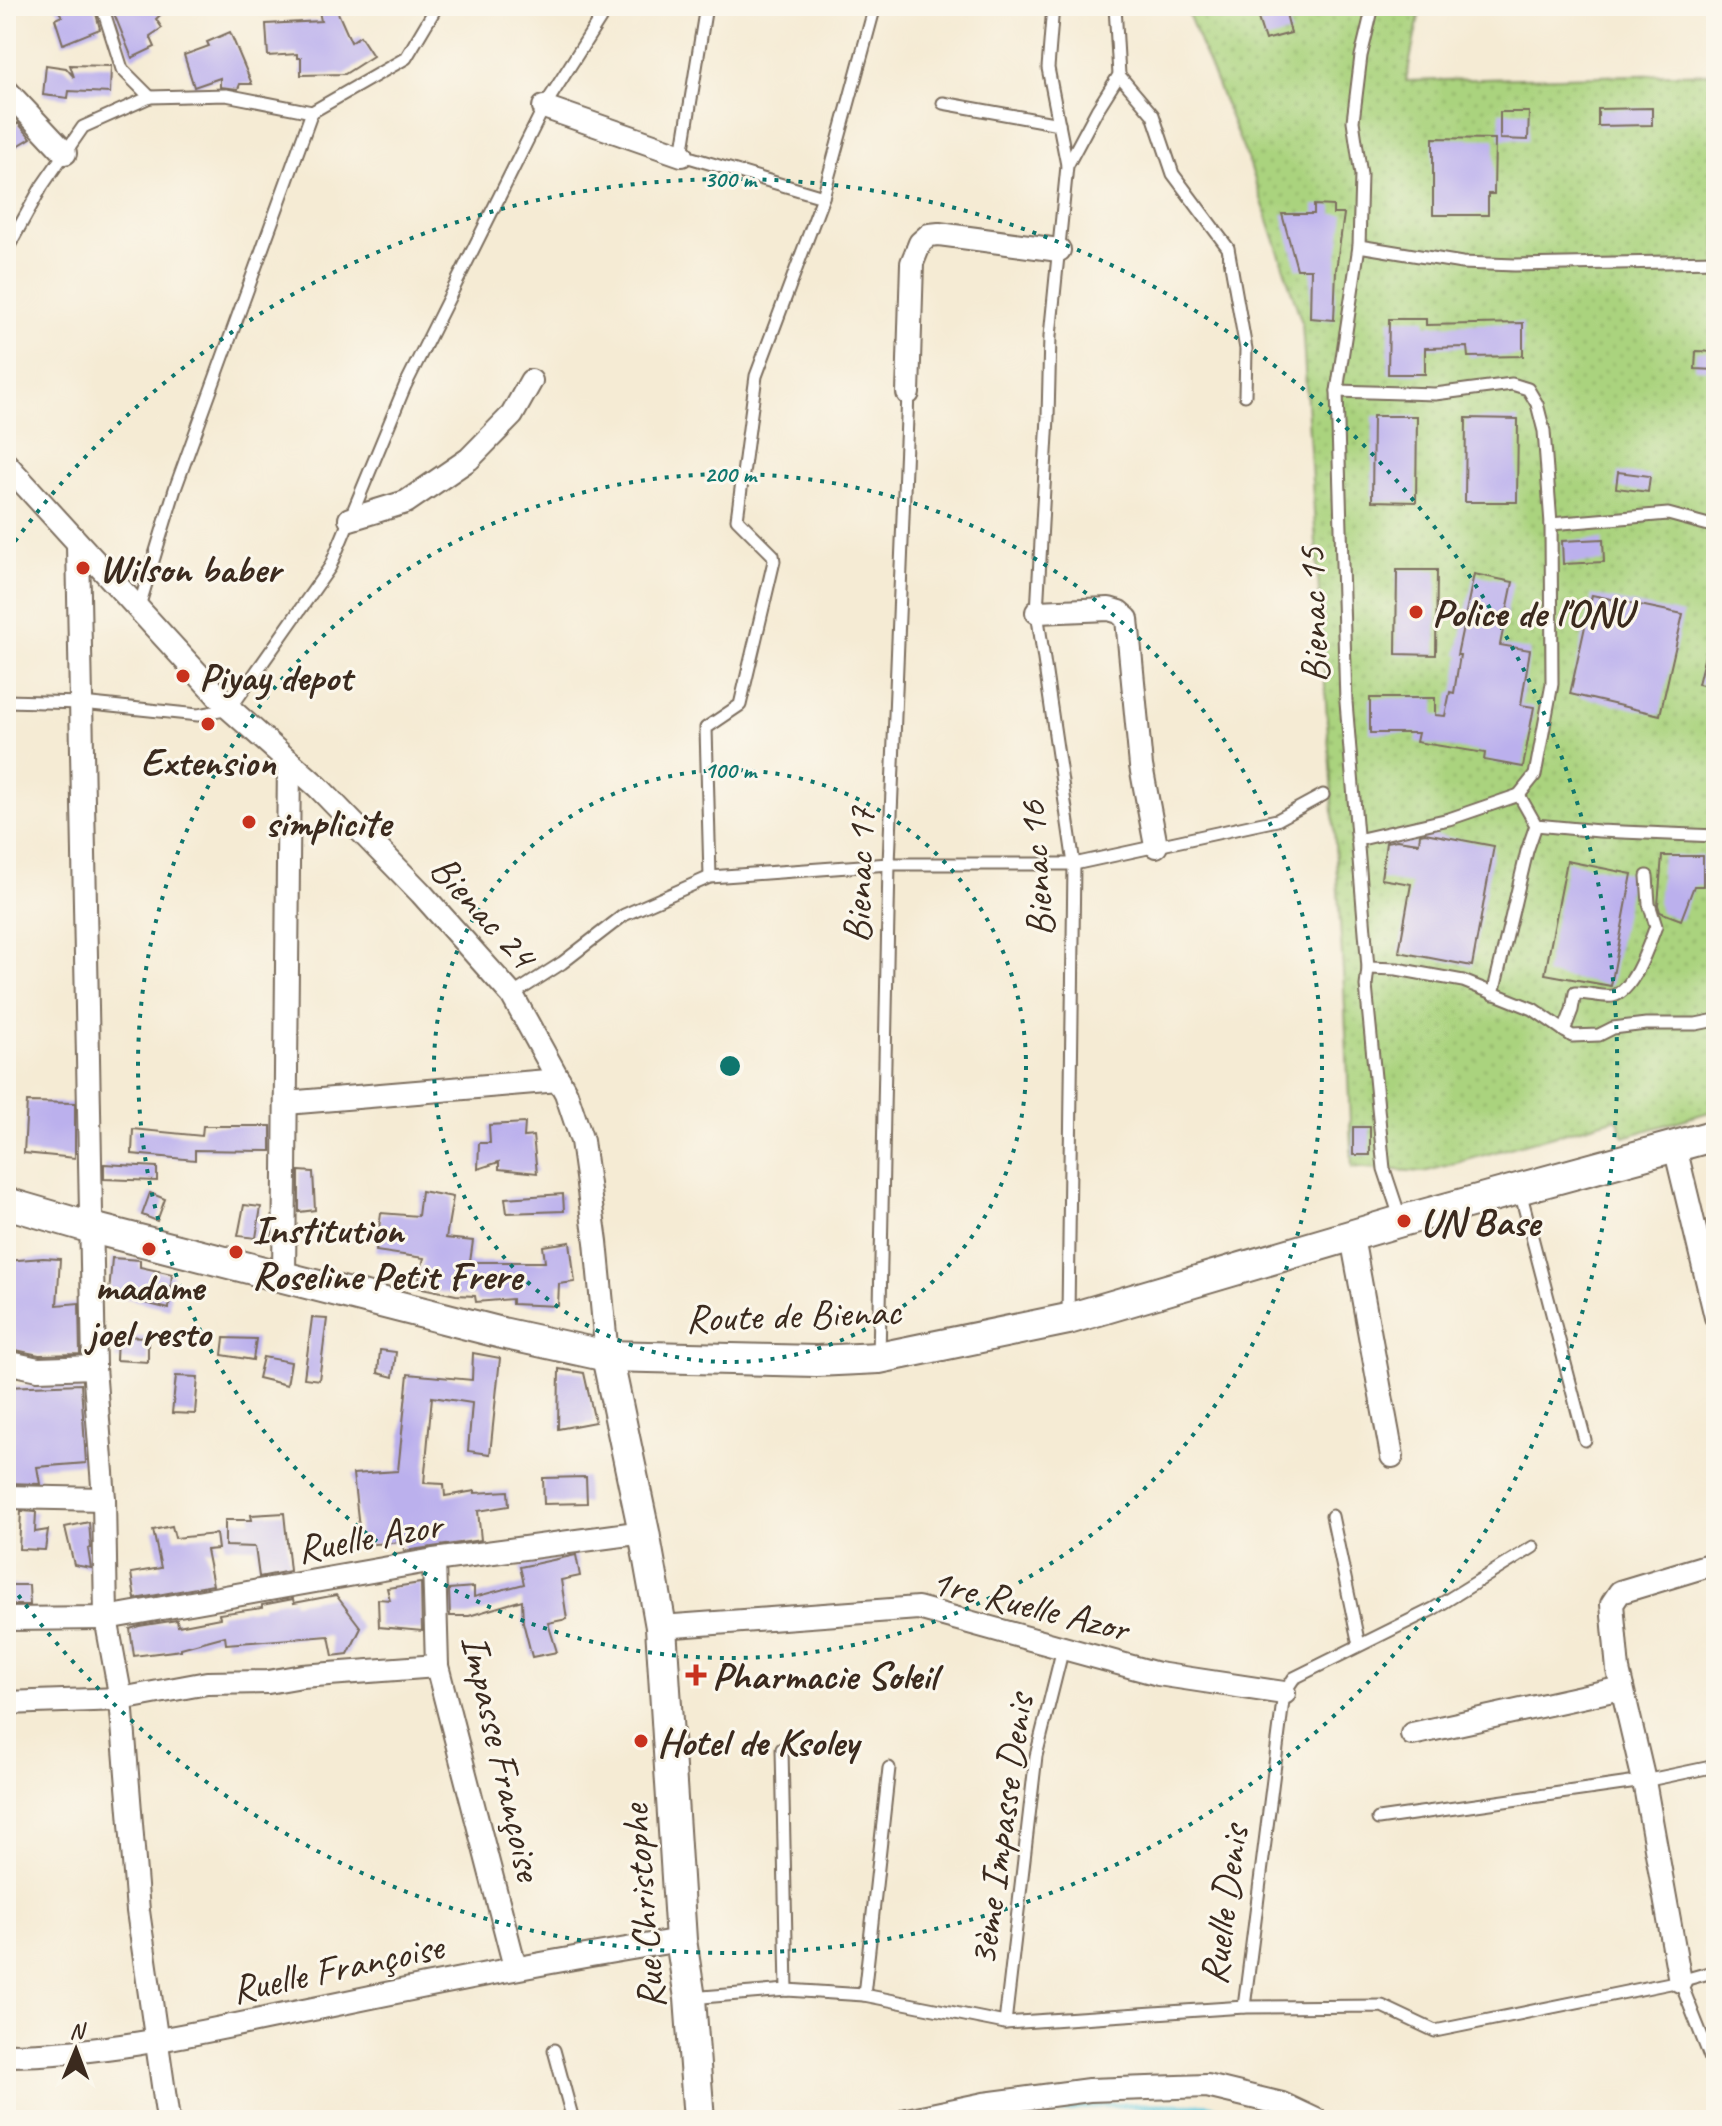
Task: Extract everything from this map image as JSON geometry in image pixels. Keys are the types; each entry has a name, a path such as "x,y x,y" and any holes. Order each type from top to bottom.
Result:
{"main road":[{"name":"Route de Bienac","path":"6,1203 502,1333 607,1356 803,1361 879,1358 1068,1319 1401,1221 1520,1191 1716,1135"},
{"name":"Rue Christophe","path":"607,1356 661,1627 681,1940 690,1998 699,2120"}],"street":[{"path":"6,90 65,153"},
{"path":"544,107 682,155"},
{"path":"908,393 912,263 920,243 929,235 1059,250"},
{"path":"350,519 406,502 469,459 512,415 531,381"},
{"name":"Bienac 24","path":"6,464 230,709 318,787 411,882 512,995 566,1093 582,1141 607,1356"},
{"path":"78,545 94,1367 104,1499 106,1618 121,1699 138,1911 168,2120"},
{"path":"1037,612 1109,609 1127,619 1141,766 1156,846"},
{"path":"284,1277 289,761"},
{"path":"286,1103 559,1080"},
{"path":"1675,1147 1716,1317"},
{"path":"1352,1237 1392,1456"},
{"path":"6,1362 38,1369 94,1367"},
{"path":"6,1497 104,1499"},
{"name":"Ruelle Azor","path":"6,1619 106,1618 434,1560 644,1532"},
{"name":"Impasse Françoise","path":"434,1560 437,1666 515,1967"},
{"path":"1680,1981 1644,1781 1622,1688 1612,1604 1620,1592 1716,1563"},
{"name":"1re Ruelle Azor","path":"661,1627 918,1608 1158,1674 1284,1693"},
{"path":"6,1703 121,1699 207,1683 268,1682 302,1676 437,1666"},
{"path":"1412,1734 1622,1688"},
{"name":"Ruelle Françoise","path":"6,2055 49,2055 156,2041 515,1967 681,1940"},
{"path":"907,2120 984,2104 1089,2090 1207,2086 1282,2104 1316,2120"}],"lane":[{"path":"102,6 122,69 150,97"},
{"path":"138,610 175,489 312,112 406,58 437,6"},
{"path":"706,6 682,155 823,197"},
{"path":"710,877 706,728 740,705 774,561 773,555 737,519 756,376 823,197 875,6"},
{"path":"1053,6 1048,68 1067,166"},
{"path":"1067,166 1119,75 1115,6"},
{"name":"Bienac 15","path":"1373,6 1361,56 1353,121 1361,175 1359,246 1337,391 1346,702 1368,968 1366,986 1384,1169 1401,1221"},
{"path":"6,701 82,703 198,715 230,709 330,567 405,386 544,107 607,7"},
{"path":"1119,75 1153,115 1173,174 1228,248 1246,349 1245,395"},
{"path":"6,251 42,186 83,127 150,97 226,95 312,112"},
{"path":"943,103 1059,124"},
{"name":"Bienac 16","path":"1067,166 1050,336 1037,612 1074,864 1068,1319"},
{"path":"1359,246 1462,263 1515,265 1716,261"},
{"path":"1337,391 1435,394 1512,384 1528,389 1537,404 1544,431 1551,524 1552,684 1535,775 1519,795 1449,819 1357,840"},
{"name":"Bienac 17","path":"879,1358 889,864 908,393"},
{"path":"1551,524 1668,514 1716,527"},
{"path":"512,995 562,963 624,915 710,877 889,864 1074,864 1277,820 1323,795"},
{"path":"1493,994 1536,825 1519,795"},
{"path":"1536,825 1716,836"},
{"path":"1564,1031 1575,993 1612,996 1627,988 1656,926 1649,904 1647,876"},
{"path":"1368,968 1397,969 1463,981 1533,1009 1572,1036 1591,1036 1613,1028 1646,1024 1696,1024 1716,1020"},
{"path":"1520,1191 1585,1440"},
{"path":"1332,1516 1359,1645"},
{"path":"1284,1693 1294,1678 1433,1609 1533,1547"},
{"name":"3ème Impasse Denis","path":"1005,2023 1036,1756 1063,1648"},
{"name":"Ruelle Denis","path":"690,1998 787,1990 864,1995 1005,2023 1244,2007 1284,1693"},
{"path":"782,1749 787,1990"},
{"path":"1378,1819 1644,1781 1716,1766"},
{"path":"864,1995 889,1768"},
{"path":"1244,2007 1382,2006 1435,2031 1716,1971"},
{"path":"1680,1981 1716,2072"},
{"path":"554,2050 573,2120"}],"green space":[{"path":"1185,6 1421,6 1406,81 1716,73 1716,1110 1624,1137 1617,1118 1424,1172 1352,1167 1344,987 1302,323 1251,168"}],"building":[{"path":"55,6 94,6 100,29 63,44 55,19 62,16"},
{"path":"111,6 170,6 156,19 162,28 150,36 155,47 132,58"},
{"path":"318,6 335,6 351,42 360,36 373,56 345,74 301,75 301,58 297,58 297,54 268,56 266,24 321,21"},
{"path":"1254,6 1284,6 1291,33 1265,40"},
{"path":"230,32 252,84 240,84 238,89 220,87 220,78 194,87 184,55 209,46 207,42"},
{"path":"46,65 66,68 74,77 70,65 111,66 110,93 69,91 68,98 43,95"},
{"path":"1652,108 1652,125 1598,126 1598,109"},
{"path":"1500,112 1529,112 1528,140 1500,139"},
{"path":"18,123 31,138 11,150 6,135"},
{"path":"1433,138 1495,139 1494,194 1488,194 1488,215 1433,215"},
{"path":"1314,205 1333,206 1333,214 1344,214 1336,270 1334,320 1310,318 1311,269 1297,269 1282,214 1314,214"},
{"path":"1389,319 1426,319 1426,325 1523,323 1523,356 1468,357 1467,347 1425,348 1425,374 1388,374"},
{"path":"1696,351 1716,352 1716,370 1695,369"},
{"path":"1373,416 1417,416 1416,502 1372,501"},
{"path":"1466,418 1518,419 1517,502 1465,502"},
{"path":"1618,472 1650,476 1648,492 1616,488"},
{"path":"1603,539 1604,562 1563,564 1562,541"},
{"name":"Police de l'ONU","path":"1397,570 1437,570 1436,655 1396,654"},
{"path":"1474,574 1513,582 1500,645 1530,650 1521,705 1534,707 1523,767 1484,760 1485,753 1416,742 1418,733 1370,733 1370,698 1435,698 1435,715 1445,716 1450,692 1454,693 1460,655 1457,655"},
{"path":"1592,595 1683,614 1660,715 1570,694"},
{"path":"1710,635 1716,636 1716,688 1698,684"},
{"path":"1420,834 1494,846 1472,966 1399,952 1411,884 1381,879 1386,842 1419,843"},
{"path":"1662,856 1703,856 1703,886 1694,886 1681,920 1660,912"},
{"path":"1567,861 1632,874 1611,986 1545,974"},
{"path":"27,1102 75,1103 75,1158 24,1153"},
{"path":"525,1123 524,1137 533,1136 537,1173 499,1169 499,1162 478,1169 479,1143 490,1143 489,1125"},
{"path":"203,1126 271,1126 271,1151 195,1150 195,1160 132,1154 133,1129 202,1136"},
{"path":"1353,1127 1370,1127 1370,1155 1353,1155"},
{"path":"104,1164 157,1167 157,1181 104,1179"},
{"path":"299,1171 313,1172 315,1210 299,1212"},
{"path":"421,1191 453,1197 446,1238 473,1241 470,1262 545,1262 543,1246 570,1242 575,1282 559,1284 558,1306 512,1304 512,1299 476,1302 475,1296 417,1287 424,1258 376,1251 381,1213 418,1216"},
{"path":"150,1193 165,1199 157,1221 142,1215"},
{"path":"563,1194 564,1211 507,1213 505,1198"},
{"path":"244,1205 261,1207 256,1238 238,1236"},
{"path":"112,1258 140,1260 140,1267 172,1274 169,1309 109,1294"},
{"path":"60,1259 57,1305 79,1303 80,1354 39,1355 6,1348 6,1261"},
{"path":"312,1318 327,1319 319,1380 304,1378"},
{"path":"117,1336 148,1337 148,1362 116,1360"},
{"path":"224,1338 256,1339 253,1360 222,1355"},
{"path":"380,1350 396,1352 393,1377 378,1373"},
{"path":"473,1353 500,1358 490,1454 468,1451 472,1403 432,1397 424,1483 444,1484 445,1496 475,1491 508,1491 509,1506 478,1511 481,1540 404,1551 403,1542 361,1545 353,1474 398,1471 408,1374 472,1380"},
{"path":"263,1357 291,1362 287,1385 258,1378"},
{"path":"559,1369 584,1373 595,1422 558,1429"},
{"path":"176,1376 198,1377 195,1414 172,1413"},
{"path":"81,1384 86,1463 37,1467 40,1484 6,1483 6,1472 9,1471 6,1387"},
{"path":"586,1477 587,1503 544,1504 543,1478"},
{"path":"21,1511 36,1512 35,1532 48,1530 45,1550 19,1549"},
{"path":"284,1513 290,1571 259,1577 255,1547 225,1546 225,1520 252,1520 251,1515"},
{"path":"89,1522 91,1568 74,1565 65,1527"},
{"path":"172,1526 175,1538 216,1534 218,1549 206,1550 213,1585 135,1599 131,1573 161,1568 153,1530"},
{"path":"576,1555 580,1576 561,1580 567,1619 548,1623 557,1652 532,1657 523,1622 522,1600 469,1616 450,1616 449,1589 474,1587 474,1597 524,1584 520,1567"},
{"path":"421,1583 422,1631 379,1627 378,1599 390,1600 387,1588"},
{"path":"6,1585 29,1585 30,1605 6,1605"},
{"path":"336,1595 361,1628 348,1654 333,1656 329,1636 226,1644 225,1636 181,1650 134,1656 130,1629 139,1626 177,1620 178,1626 220,1618 219,1614 262,1608 262,1605"}],"waterway":[{"path":"984,2120 1103,2105 1208,2106 1256,2120"}],"place":[{"name":"Wilson baber","path":"83,568"},
{"name":"Police de l'ONU","path":"1416,612"},
{"name":"Piyay depot","path":"183,676"},
{"name":"Extension","path":"208,724"},
{"name":"simplicite","path":"249,822"},
{"name":"UN Base","path":"1404,1221"},
{"name":"madame joel resto","path":"149,1249"},
{"name":"Institution Roseline Petit Frere","path":"236,1252"},
{"name":"Pharmacie Soleil","path":"696,1675"},
{"name":"Hotel de Ksoley","path":"641,1741"}]}
